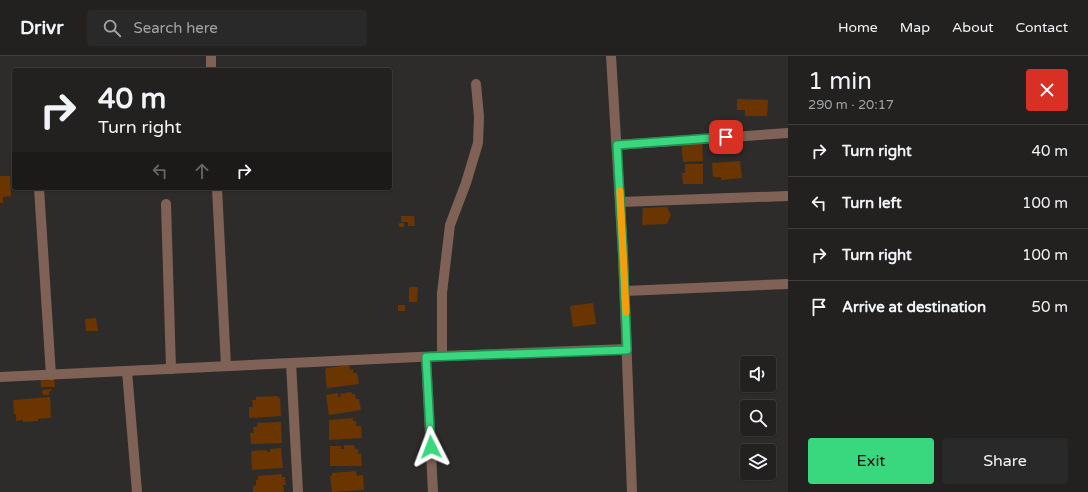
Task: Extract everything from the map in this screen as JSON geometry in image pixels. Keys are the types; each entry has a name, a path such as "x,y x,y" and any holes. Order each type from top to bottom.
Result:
{"street":[{"path":"211,56 211,68"},
{"path":"611,56 625,292 632,492"},
{"path":"442,356 442,293 450,225 466,183 478,143 476,84"},
{"path":"617,145 788,133"},
{"path":"40,190 51,375"},
{"path":"217,190 226,366"},
{"path":"620,202 788,196"},
{"path":"166,204 171,369"},
{"path":"625,292 788,284"},
{"path":"0,377 442,356 627,350"},
{"path":"426,357 433,492"},
{"path":"291,363 298,492"},
{"path":"127,371 137,492"}],"building":[{"path":"737,99 768,100 767,116 745,116 745,110 737,110"},
{"path":"702,140 703,161 683,162 681,141"},
{"path":"740,161 742,178 721,180 721,177 713,177 712,163"},
{"path":"685,164 703,164 703,184 683,184 682,173 685,173"},
{"path":"0,176 10,176 11,196 3,197 3,203 0,203"},
{"path":"667,207 671,215 667,224 642,225 643,208"},
{"path":"401,216 414,216 415,226 408,226 408,222 401,222"},
{"path":"399,223 404,223 404,227 399,227"},
{"path":"409,287 418,287 417,302 409,302"},
{"path":"593,303 596,324 573,327 570,306"},
{"path":"398,305 405,305 405,311 398,311"},
{"path":"96,318 98,331 86,331 85,319"},
{"path":"349,365 350,370 353,369 353,373 357,373 359,384 327,388 326,368"},
{"path":"54,378 55,387 41,387 41,379"},
{"path":"51,389 52,391 49,391 49,395 43,395 42,390"},
{"path":"351,392 352,394 355,394 356,399 359,399 361,410 329,415 326,395 338,393 338,397 341,397 340,394"},
{"path":"278,396 278,398 280,398 281,416 249,418 249,407 253,407 252,400 256,400 256,397"},
{"path":"50,397 51,418 38,419 38,421 16,421 13,400"},
{"path":"353,418 353,421 356,421 356,426 361,426 362,438 329,440 329,420"},
{"path":"281,422 282,443 251,444 250,433 254,433 253,427 257,427 257,423"},
{"path":"344,445 354,445 355,449 358,449 358,454 361,453 362,466 330,466 330,446 341,446 341,449 344,449"},
{"path":"281,448 283,468 252,470 251,451 267,450 267,452 270,452 270,449"},
{"path":"356,471 357,476 363,475 364,490 332,492 330,476 332,476 332,473"},
{"path":"282,474 282,477 285,477 286,485 283,485 284,492 253,492 253,486 256,485 258,476"}],"slow traffic":[{"path":"620,191 626,312"}],"route":[{"path":"431,447 426,357 627,350 617,145 726,137"}]}
